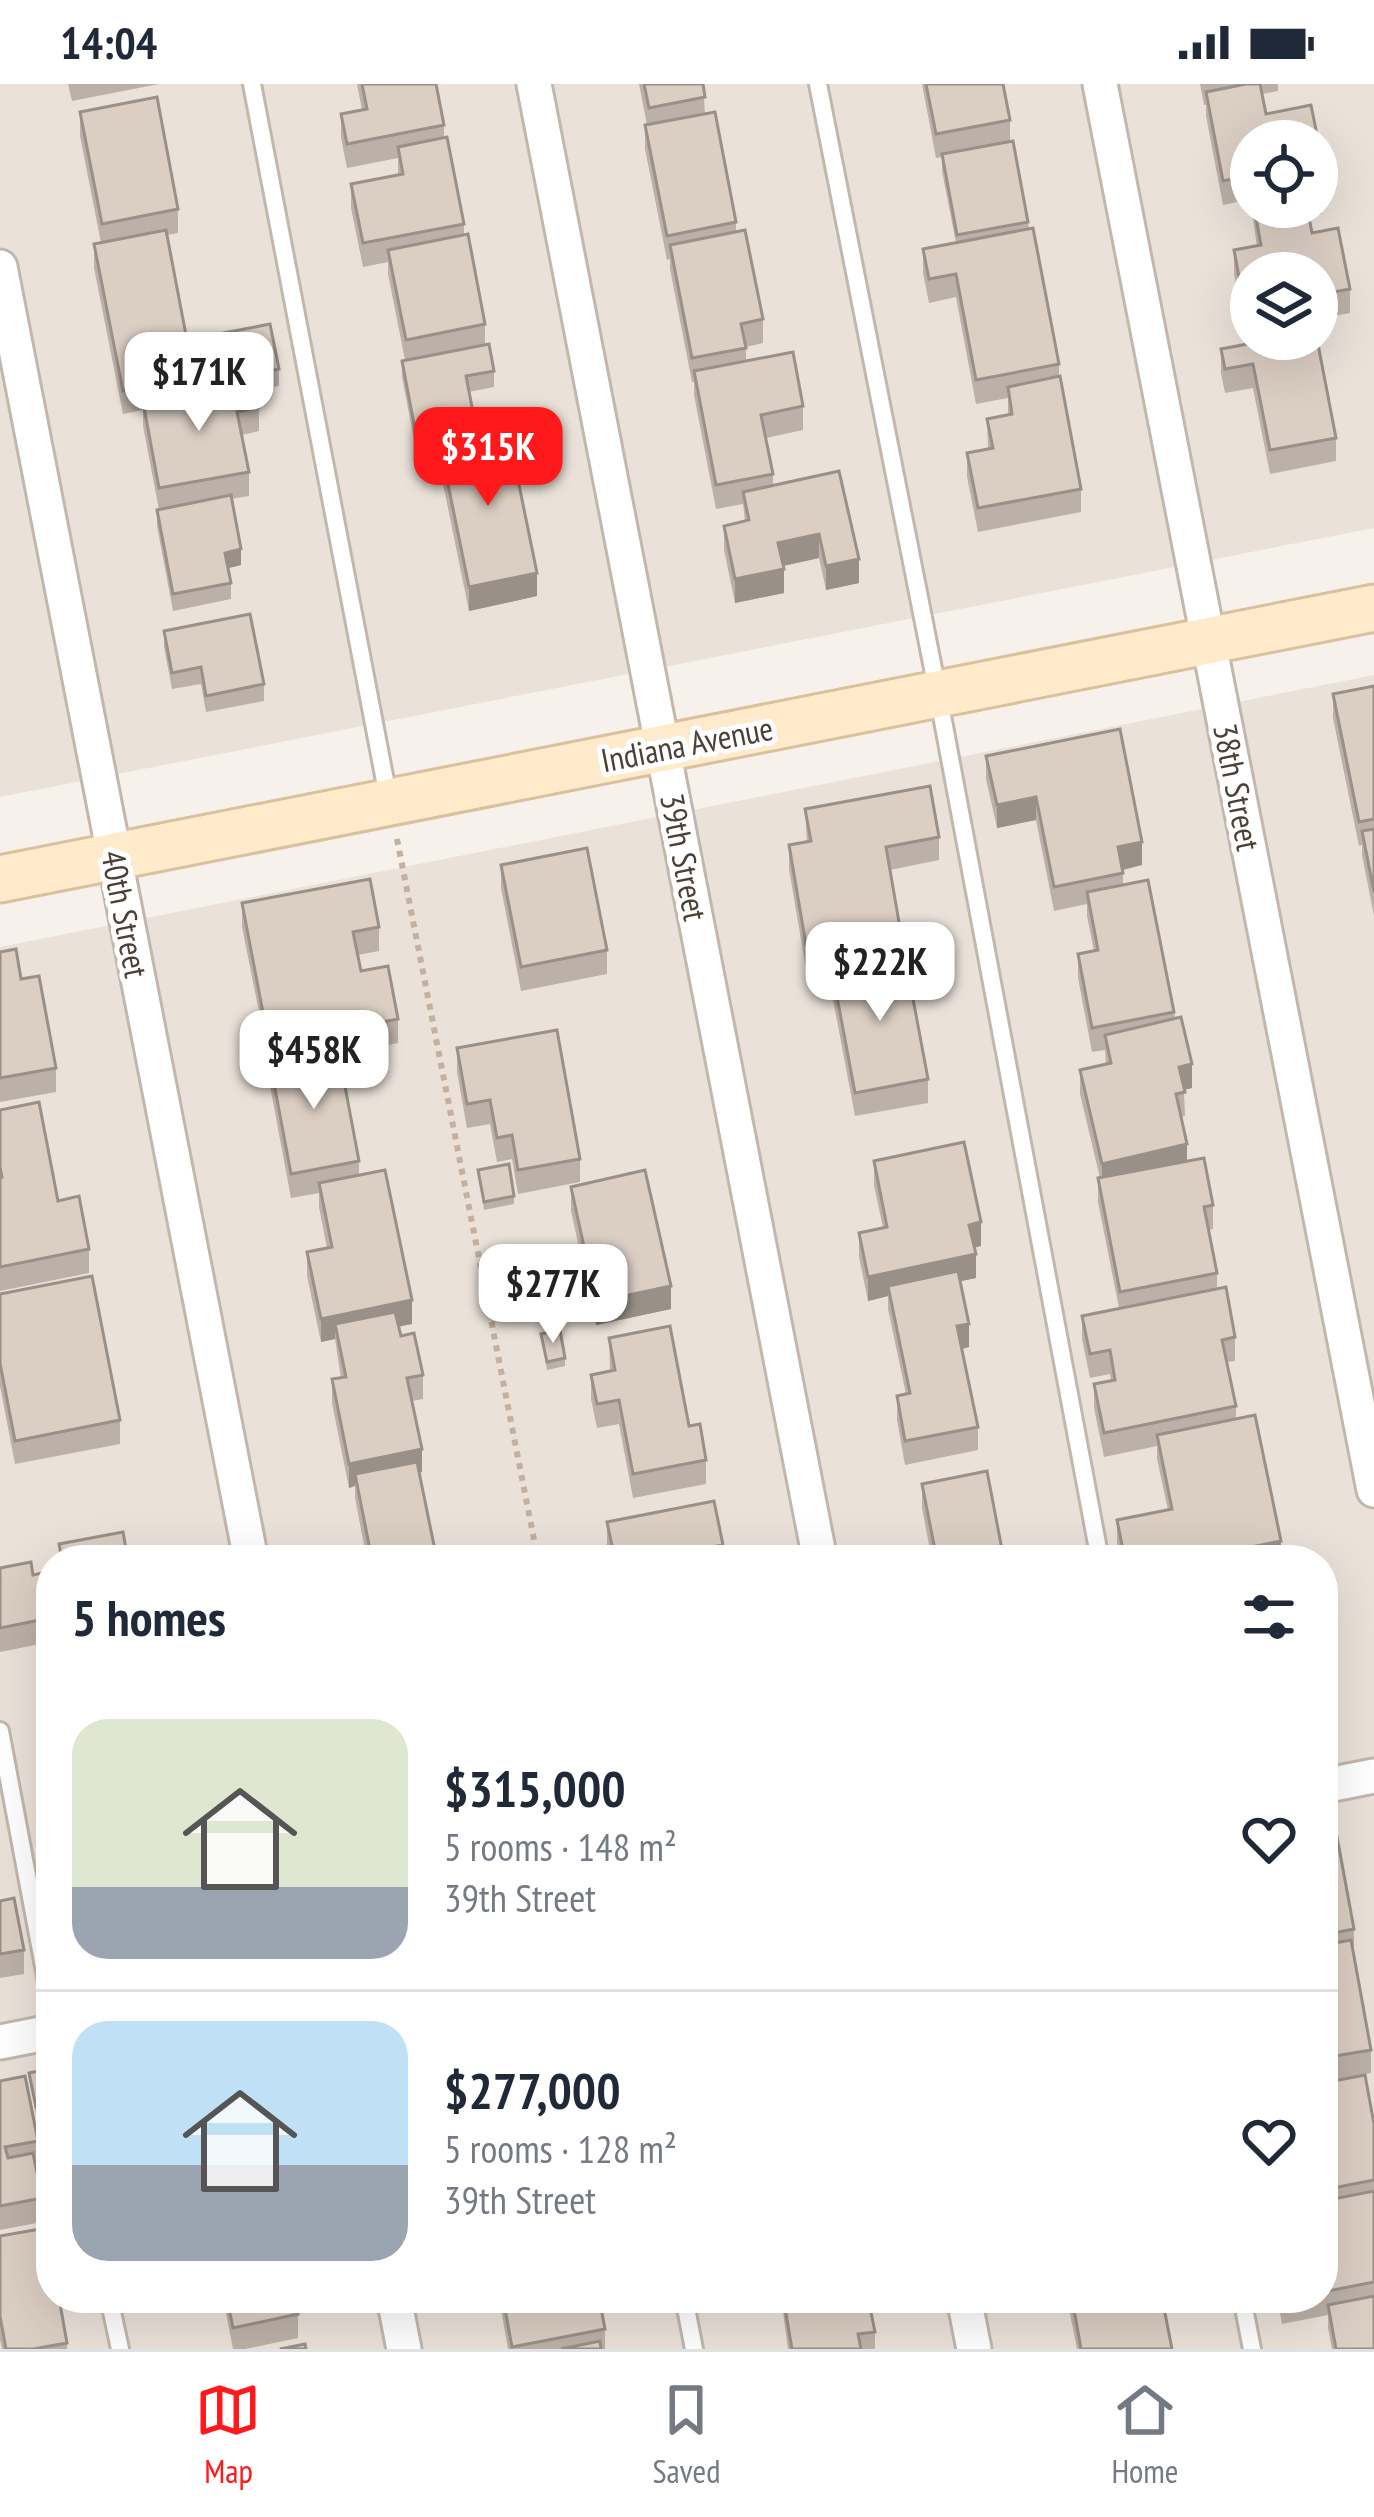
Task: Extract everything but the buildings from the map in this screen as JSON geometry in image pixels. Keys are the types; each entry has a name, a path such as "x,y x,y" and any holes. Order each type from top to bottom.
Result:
{"main road":[{"name":"Indiana Avenue","path":"0,879 1374,608"}],"street":[{"name":"39th Street","path":"534,84 817,1545"},
{"name":"38th Street","path":"1100,84 1374,1490"},
{"name":"40th Street","path":"0,267 248,1545"},
{"path":"1338,1783 1374,1776"},
{"path":"0,2042 36,2035"},
{"path":"397,2313 404,2349"},
{"path":"967,2313 974,2349"}],"lane":[{"path":"251,84 389,802"},
{"path":"818,84 1097,1545"},
{"path":"0,1731 36,1924"},
{"path":"113,2313 120,2349"},
{"path":"687,2313 694,2349"},
{"path":"1245,2313 1252,2349"}],"path":[{"path":"389,802 535,1545"}],"shaded area":[{"path":"0,84 1374,84 1374,528 0,797"},
{"path":"1374,675 1374,2349 0,2349 0,947"}]}
